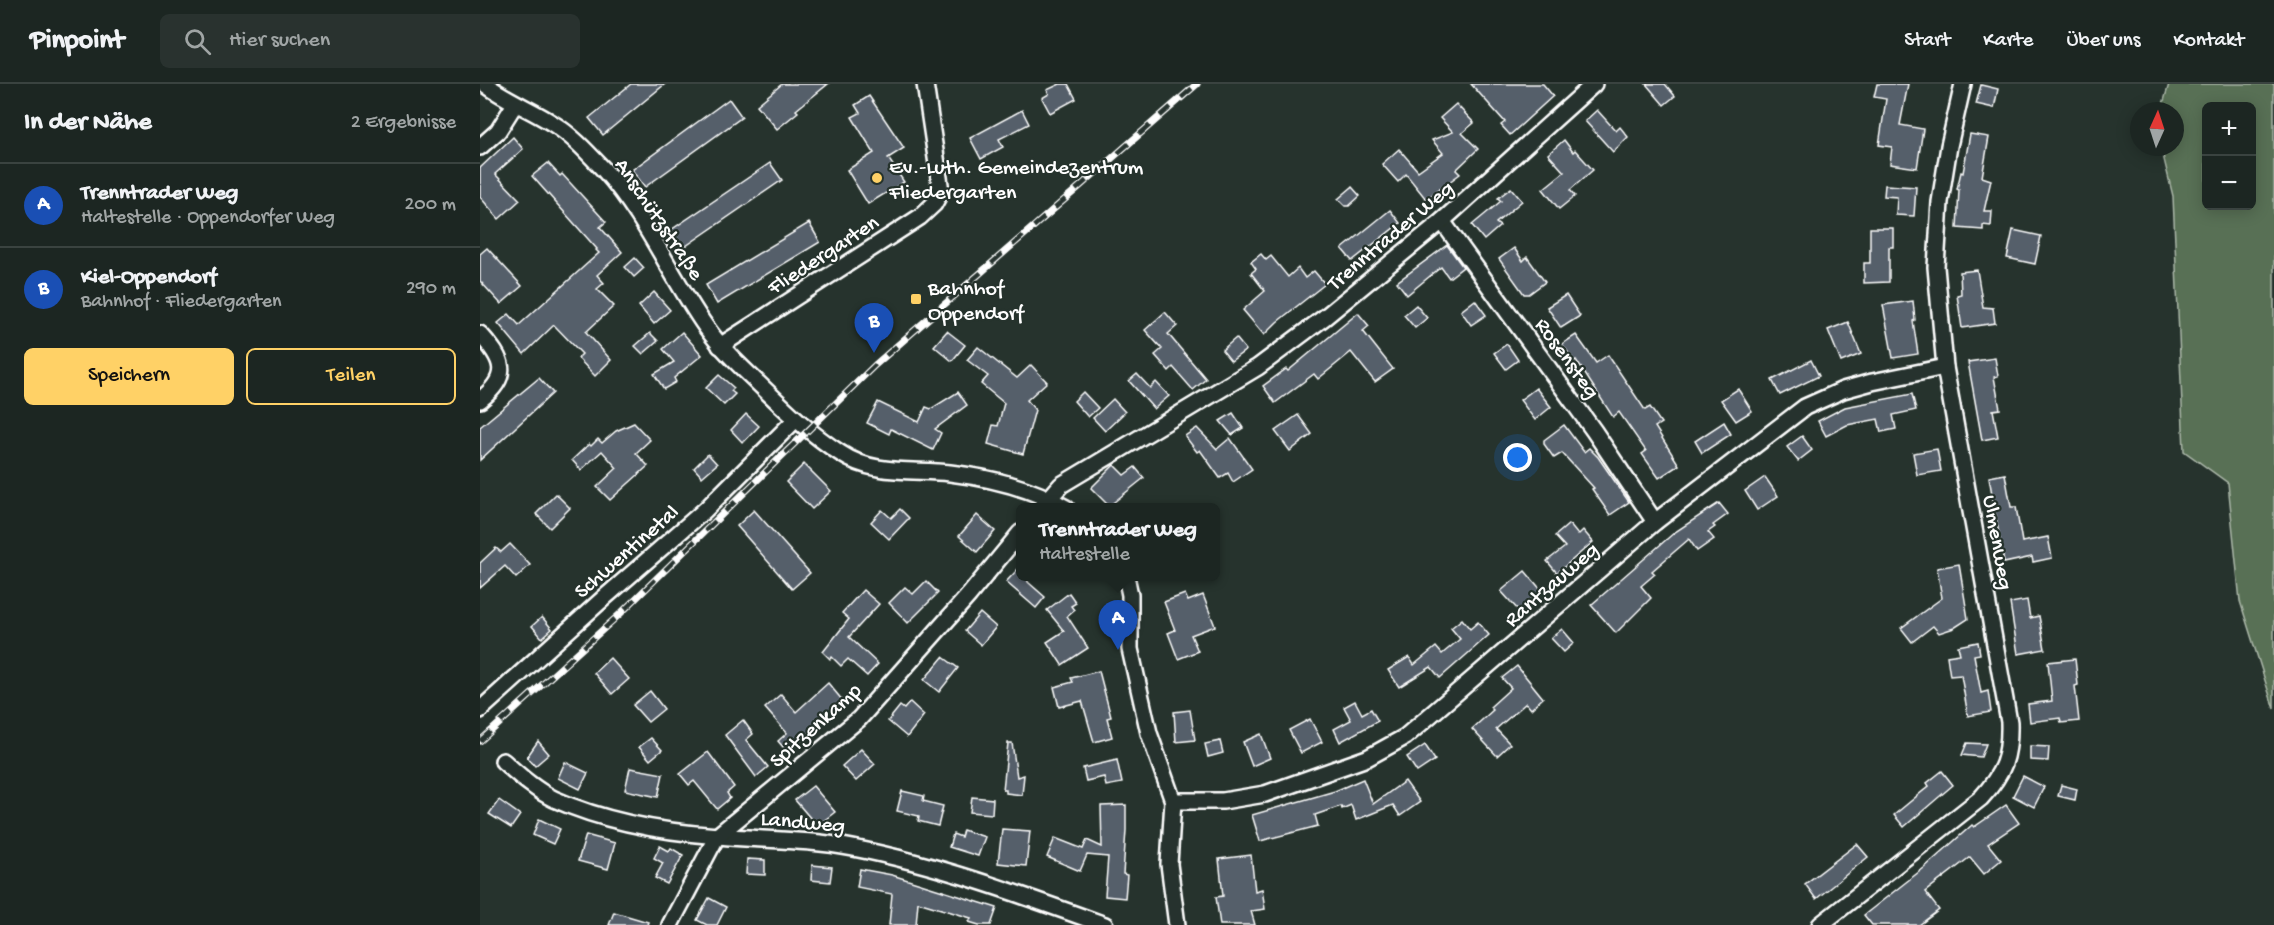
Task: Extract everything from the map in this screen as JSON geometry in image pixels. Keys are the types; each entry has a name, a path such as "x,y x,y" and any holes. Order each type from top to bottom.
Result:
{"street":[{"name":"Anschützstraße","path":"485,84 515,104 552,123 577,142 606,172 628,202 722,349 808,431 863,465 900,472 947,473 985,478 1020,487 1045,503"},
{"name":"Fliedergarten","path":"722,349 920,218 934,204 941,191 925,84"},
{"name":"Trenntrader Weg","path":"1045,503 1061,485 1258,367 1325,317 1396,256 1442,221 1594,84"},
{"name":"Ulmenweg","path":"1820,925 1981,798 1996,781 2010,745 2009,722 1945,367 1936,267 1937,232 1945,166 1963,84"},
{"path":"480,147 498,131 515,104"},
{"name":"Rosensteg","path":"1442,221 1581,412 1655,522"},
{"path":"480,333 492,347 501,365 499,379 492,391 480,400"},
{"name":"Rantzauweg","path":"1173,801 1224,801 1265,794 1367,758 1405,737 1655,522 1805,407 1843,390 1945,367"},
{"name":"Schwentinetal","path":"480,710 705,510 796,419"},
{"name":"Spitzenkamp","path":"670,925 717,836 859,719 969,596 1016,538"},
{"path":"1127,581 1130,595 1130,649 1149,733 1173,801 1169,864 1177,925"},
{"name":"Landweg","path":"503,761 525,780 553,799 618,821 676,832 809,841 852,847 953,873 1105,925"}],"green space":[{"path":"2169,84 2274,84 2274,709 2240,601 2228,483 2184,451 2173,196 2163,156 2184,156 2184,102 2164,102"}],"building":[{"path":"631,84 665,84 603,135 589,118"},
{"path":"782,84 828,84 777,129 757,105"},
{"path":"1060,84 1068,84 1076,99 1050,113 1042,98 1049,94 1047,90"},
{"path":"1471,84 1543,84 1553,96 1510,135 1501,125 1505,122"},
{"path":"1646,84 1665,84 1675,96 1664,105"},
{"path":"1877,84 1908,84 1900,125 1923,129 1917,168 1890,164 1892,147 1879,145 1886,99 1874,97"},
{"path":"1981,85 1998,89 1994,108 1976,104"},
{"path":"869,96 904,148 888,158 904,182 868,204 847,170 874,153 852,117 860,113 855,105"},
{"path":"729,99 742,117 645,187 632,170"},
{"path":"1456,104 1474,123 1462,133 1478,149 1456,170 1460,174 1426,199 1406,174 1398,182 1382,164 1399,149 1418,171 1443,153 1432,140 1453,132 1440,118"},
{"path":"1022,110 1029,124 999,139 1003,147 981,159 970,138"},
{"path":"1597,110 1616,131 1620,127 1628,137 1613,152 1585,121"},
{"path":"1970,134 1989,137 1982,177 1991,180 1984,211 1992,211 1991,226 1983,225 1983,230 1957,228 1959,190 1957,189 1961,172 1963,173"},
{"path":"513,137 523,149 495,174 520,200 499,219 480,197 480,168"},
{"path":"1564,140 1573,152 1575,150 1593,170 1570,190 1575,196 1559,209 1543,189 1564,172 1548,154"},
{"path":"548,163 560,176 562,174 606,222 600,227 622,252 597,275 604,283 597,289 614,306 586,332 611,360 595,376 578,358 582,354 554,325 524,354 498,323 509,314 519,325 599,253 532,176"},
{"path":"770,163 782,180 683,248 671,230"},
{"path":"1885,185 1916,187 1914,216 1896,215 1897,197 1884,196"},
{"path":"1352,187 1360,196 1349,206 1345,206 1338,199"},
{"path":"1511,188 1522,201 1496,223 1500,226 1484,240 1472,225 1501,201 1498,198"},
{"path":"1390,210 1400,223 1352,261 1342,249"},
{"path":"809,223 820,242 717,304 706,285"},
{"path":"1870,228 1893,228 1893,247 1889,247 1889,282 1864,283 1864,263 1870,263"},
{"path":"2013,230 2041,236 2035,264 2007,258"},
{"path":"1447,245 1463,267 1449,278 1441,267 1407,295 1397,282"},
{"path":"487,248 522,286 501,304 480,281 480,254"},
{"path":"1514,248 1523,261 1527,257 1545,282 1529,294 1524,294 1499,259"},
{"path":"1261,254 1266,260 1271,256 1288,277 1298,268 1305,278 1314,271 1325,284 1264,335 1243,310 1265,291 1251,273 1256,269 1251,262"},
{"path":"635,258 644,268 634,277 625,267"},
{"path":"1977,270 1983,307 1993,308 1995,323 1962,328 1957,295 1961,294 1960,272"},
{"path":"654,292 670,310 654,324 639,306"},
{"path":"1566,295 1580,316 1561,328 1547,307"},
{"path":"1475,300 1486,315 1471,325 1461,311"},
{"path":"1913,301 1915,320 1913,321 1918,354 1893,358 1883,305"},
{"path":"1416,305 1427,318 1415,328 1404,315"},
{"path":"1165,312 1177,326 1168,334 1206,379 1193,390 1173,367 1169,371 1155,355 1162,349 1145,330"},
{"path":"1358,313 1369,326 1363,331 1393,369 1375,382 1351,352 1318,379 1314,374 1275,403 1263,386 1286,369 1288,371"},
{"path":"1848,322 1861,354 1841,362 1828,330"},
{"path":"947,331 965,345 952,361 934,346"},
{"path":"682,332 702,355 674,378 676,382 664,389 654,374 674,362 663,349"},
{"path":"650,333 658,341 643,354 635,346"},
{"path":"1576,335 1596,363 1608,355 1645,410 1650,407 1661,423 1655,427 1679,465 1659,478 1642,454 1646,451 1619,412 1613,417 1576,360 1574,361 1562,344"},
{"path":"1236,338 1246,350 1231,361 1222,350"},
{"path":"1507,344 1518,360 1506,369 1494,353"},
{"path":"978,347 1017,378 1031,365 1047,382 1027,400 1035,410 1023,454 988,444 993,425 998,426 1004,403 981,384 988,376 967,360"},
{"path":"1995,358 1998,376 1994,377 2000,409 1993,410 1998,437 1982,440 1968,362"},
{"path":"1811,360 1819,376 1780,395 1772,380"},
{"path":"1137,374 1150,388 1156,382 1169,396 1154,409 1129,381"},
{"path":"719,375 734,388 731,391 735,394 724,405 706,388"},
{"path":"539,378 553,393 480,460 480,427"},
{"path":"1536,388 1551,407 1535,420 1520,400"},
{"path":"1738,389 1752,411 1736,421 1721,400"},
{"path":"958,392 967,405 935,429 941,433 933,450 891,429 889,434 867,423 878,402 919,422 926,407 931,409"},
{"path":"1083,392 1098,408 1088,417 1074,401"},
{"path":"1912,394 1916,410 1893,415 1896,429 1881,432 1878,419 1847,425 1826,436 1818,421 1845,407"},
{"path":"1113,399 1125,412 1105,431 1093,418"},
{"path":"1233,413 1243,428 1232,435 1220,421"},
{"path":"746,414 759,426 743,443 731,430"},
{"path":"1298,415 1312,434 1290,451 1275,431"},
{"path":"1724,422 1731,434 1702,453 1695,441"},
{"path":"634,423 650,440 636,453 648,466 610,500 597,487 617,468 602,451 581,470 572,460 589,444 591,446 598,439 602,443 616,431"},
{"path":"1564,425 1584,452 1589,448 1598,457 1629,502 1610,515 1592,489 1594,488 1562,453 1554,458 1544,444 1544,440"},
{"path":"1197,428 1217,449 1230,438 1252,469 1233,482 1228,473 1220,478 1200,450 1197,452 1185,436"},
{"path":"1802,436 1812,450 1798,461 1787,447"},
{"path":"1937,449 1941,471 1917,475 1913,453"},
{"path":"708,454 717,464 702,477 694,468"},
{"path":"804,464 831,491 812,509 786,482"},
{"path":"1114,465 1124,475 1135,467 1144,478 1113,503 1106,503 1091,488"},
{"path":"2005,474 2011,507 2016,507 2022,542 2048,537 2052,558 2033,562 2032,557 2004,563 1989,477"},
{"path":"1765,477 1778,496 1757,510 1745,491"},
{"path":"556,494 570,508 550,528 536,514"},
{"path":"1719,503 1728,514 1713,525 1715,527 1708,532 1714,539 1697,551 1689,539 1652,571 1655,574 1641,586 1651,598 1616,633 1591,605 1675,532"},
{"path":"900,509 909,518 889,539 871,522 882,510 891,518"},
{"path":"754,510 810,573 792,589 737,526"},
{"path":"977,515 995,531 977,552 959,536"},
{"path":"1569,524 1578,535 1583,530 1593,542 1557,573 1547,561 1565,547 1555,536"},
{"path":"510,544 530,565 516,578 505,566 480,588 480,563 496,548 501,552"},
{"path":"1959,564 1968,619 1954,628 1939,633 1933,626 1912,642 1901,628 1942,598 1937,568"},
{"path":"1016,571 1016,581 1028,581 1045,597 1036,608 1006,582"},
{"path":"1525,571 1542,591 1519,611 1501,591"},
{"path":"926,581 938,593 908,623 889,603 905,587 913,594"},
{"path":"863,590 879,604 849,637 878,664 867,676 848,659 841,666 823,652 849,619 842,613"},
{"path":"1069,593 1076,603 1071,606 1074,610 1067,616 1088,648 1062,665 1047,642 1064,631 1047,610"},
{"path":"1185,594 1188,601 1203,595 1215,626 1191,635 1198,651 1178,659 1168,633 1175,630 1164,602"},
{"path":"2027,600 2030,618 2039,616 2045,649 2018,654 2010,603"},
{"path":"980,613 996,627 981,645 965,631"},
{"path":"542,617 552,629 542,638 532,626"},
{"path":"1462,619 1470,629 1478,622 1489,635 1440,678 1431,667 1399,687 1388,670 1409,657 1414,665 1436,647 1442,654 1460,639 1451,628"},
{"path":"1562,629 1574,643 1564,652 1551,638"},
{"path":"1978,642 1980,654 1974,655 1981,693 1988,691 1991,712 1968,716 1961,675 1950,676 1947,656 1960,654 1958,646"},
{"path":"943,657 958,668 939,692 924,680"},
{"path":"610,658 629,679 612,694 594,673"},
{"path":"2075,659 2079,721 2061,723 2060,718 2030,722 2028,704 2052,701 2048,662"},
{"path":"1517,666 1543,698 1531,709 1526,703 1496,729 1510,744 1497,756 1472,729 1493,710 1490,707 1511,688 1502,678"},
{"path":"1099,671 1111,717 1107,718 1112,737 1094,742 1082,701 1059,707 1054,687 1073,682 1071,678"},
{"path":"828,683 843,701 788,753 778,741 787,733 765,708 781,694 796,712"},
{"path":"650,691 664,709 648,722 633,705"},
{"path":"1355,701 1362,714 1371,709 1378,721 1340,742 1334,729 1351,720 1344,707"},
{"path":"910,702 924,715 907,737 888,721 900,706 904,709"},
{"path":"1190,710 1195,740 1176,742 1174,712"},
{"path":"1310,719 1322,742 1301,753 1289,730"},
{"path":"743,720 753,734 746,740 768,767 756,777 725,735"},
{"path":"1261,734 1270,758 1252,766 1243,742"},
{"path":"651,738 662,750 650,760 639,747"},
{"path":"538,741 549,754 535,766 527,757"},
{"path":"1220,741 1223,753 1208,757 1205,744"},
{"path":"1008,743 1012,743 1017,777 1024,775 1022,795 1006,793 1006,790 1003,790"},
{"path":"1967,743 1986,744 1981,757 1962,755"},
{"path":"1425,745 1435,760 1417,772 1407,757"},
{"path":"2030,746 2049,747 2048,761 2030,760"},
{"path":"861,749 875,764 856,781 842,766"},
{"path":"708,752 734,787 727,793 730,798 717,809 694,781 689,785 680,774"},
{"path":"1117,760 1122,783 1106,786 1104,777 1086,781 1083,768"},
{"path":"565,762 588,773 580,789 558,778"},
{"path":"630,768 663,774 658,797 625,790"},
{"path":"1942,771 1953,785 1904,827 1894,815 1929,786 1927,783"},
{"path":"2023,776 2044,787 2034,807 2013,796"},
{"path":"1363,779 1373,804 1405,781 1420,802 1400,816 1393,805 1356,820 1351,805 1342,809 1341,806 1315,815 1318,826 1260,841 1252,815 1335,791"},
{"path":"2061,785 2077,789 2075,800 2058,796"},
{"path":"813,786 835,812 817,826 795,800"},
{"path":"902,791 924,796 923,801 943,806 938,826 918,821 919,816 897,811"},
{"path":"972,797 993,799 992,814 970,812"},
{"path":"499,800 520,815 511,828 489,814"},
{"path":"1126,805 1123,874 1127,875 1125,898 1105,896 1108,857 1087,855 1080,871 1047,857 1055,838 1083,849 1087,840 1102,847 1101,806"},
{"path":"2006,805 2019,823 1988,844 2001,860 1984,874 1970,857 1925,892 1939,910 1919,925 1872,925 1864,915 1924,868 1972,825 1974,827"},
{"path":"539,819 560,829 553,844 533,835"},
{"path":"1002,829 1030,831 1026,866 998,863"},
{"path":"963,830 985,837 978,856 949,847 953,834 961,837"},
{"path":"586,835 615,843 608,869 578,861"},
{"path":"1857,844 1868,857 1816,899 1805,884"},
{"path":"660,846 669,851 671,848 683,855 667,884 655,878 663,863 654,858"},
{"path":"1251,855 1255,891 1262,889 1265,909 1251,911 1255,925 1220,925 1216,897 1223,896 1219,859"},
{"path":"747,859 765,860 765,875 746,874"},
{"path":"812,865 832,867 830,882 811,880"},
{"path":"860,869 892,875 997,908 991,925 969,922 971,918 918,902 916,925 889,925 892,894 857,887"},
{"path":"709,898 726,907 717,925 707,925 697,920"},
{"path":"614,912 648,922 647,925 609,925"}],"railway":[{"path":"480,741 620,614 875,365 1197,84"}],"place":[{"name":"Ev.-Luth. Gemeindezentrum Fliedergarten","path":"877,178"},
{"name":"Bahnhof Oppendorf","path":"916,299"},
{"name":"Kiel-Oppendorf","path":"874,353"},
{"name":"Trenntrader Weg","path":"1118,650"}]}
